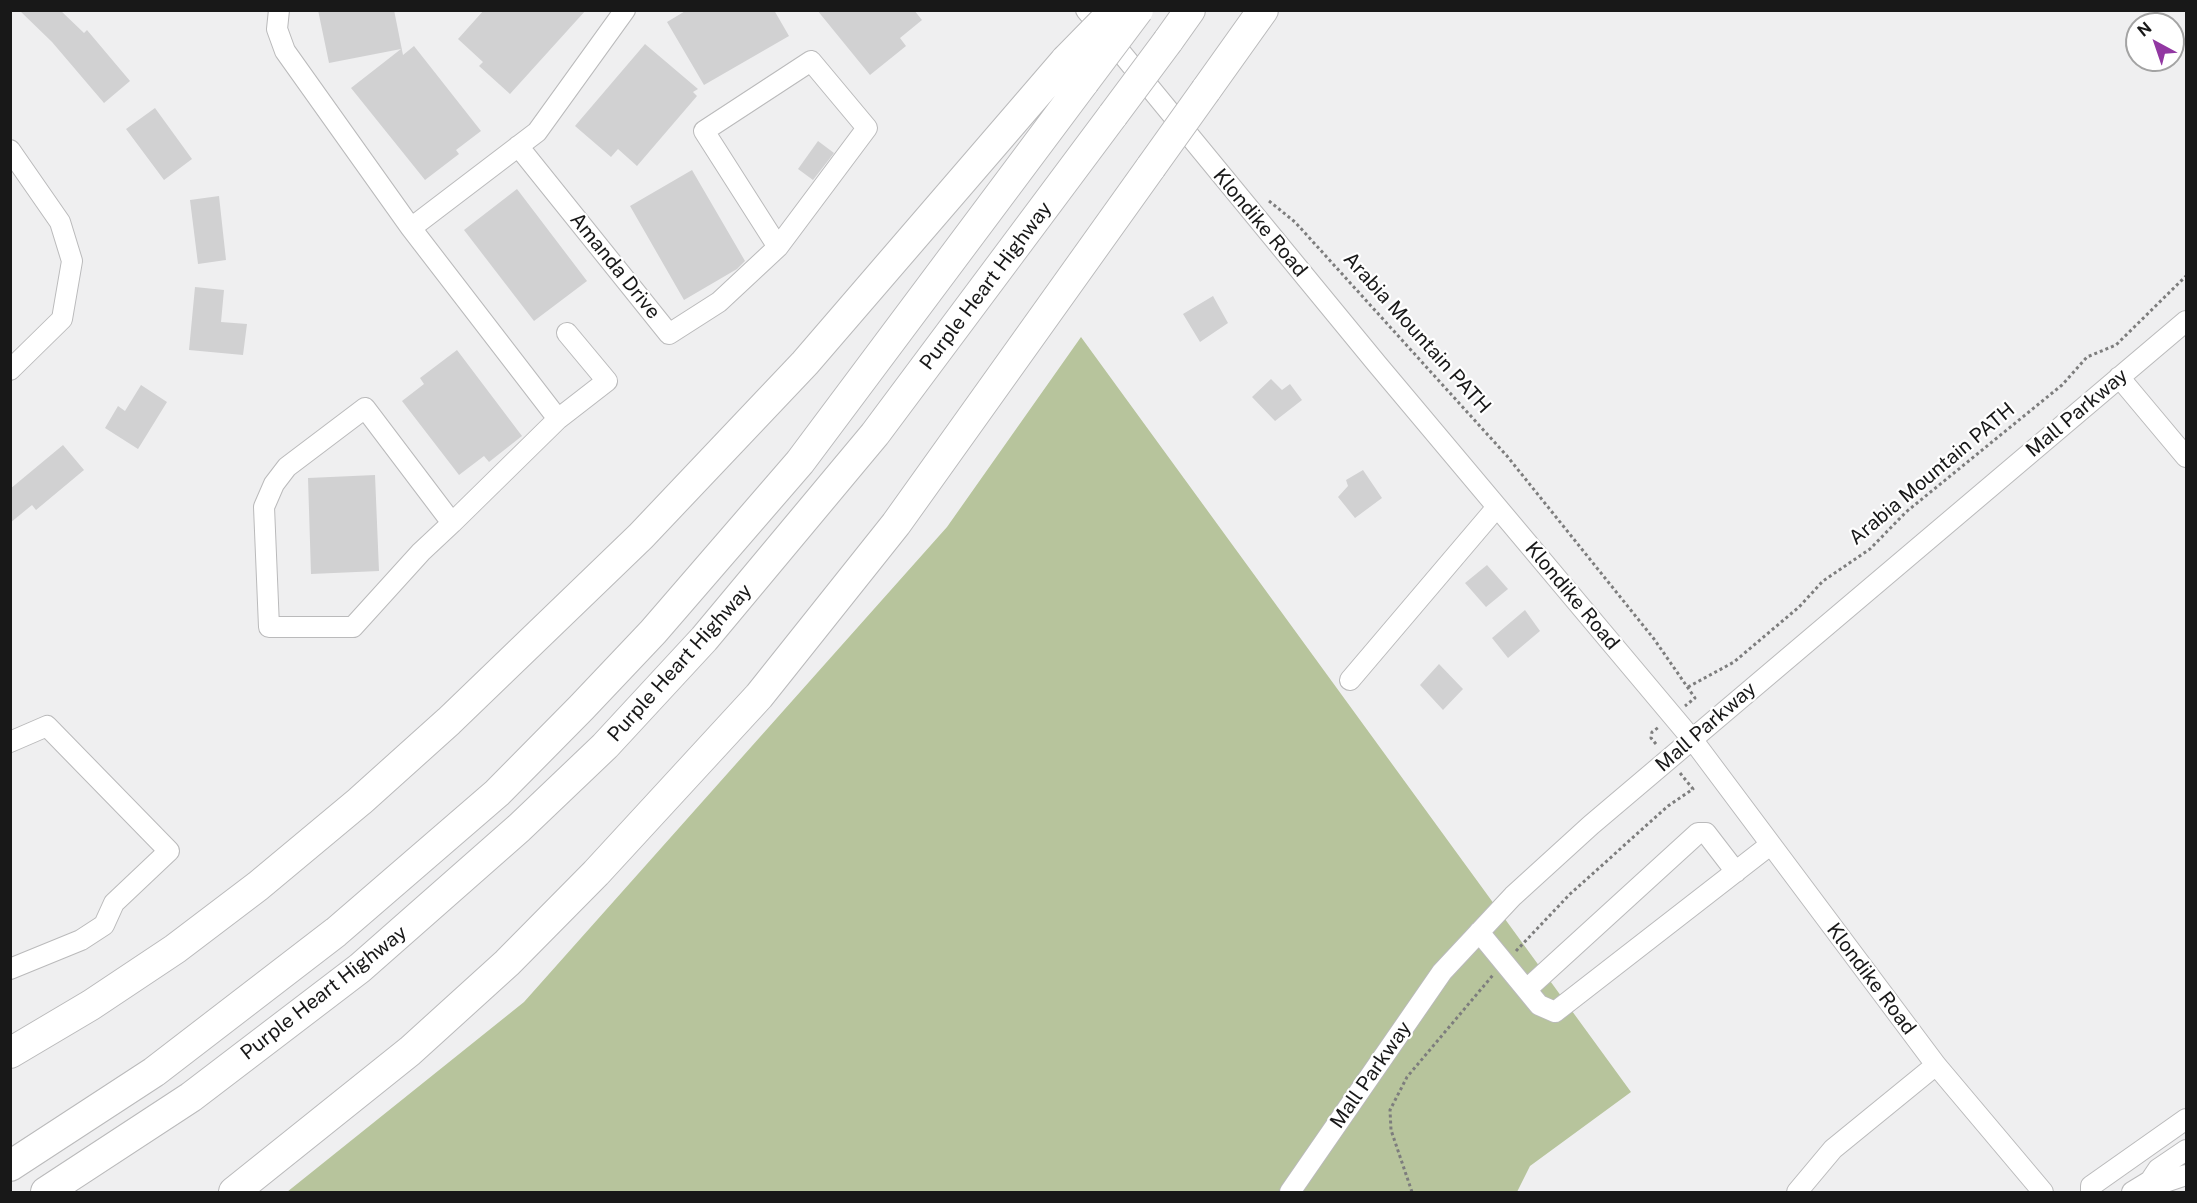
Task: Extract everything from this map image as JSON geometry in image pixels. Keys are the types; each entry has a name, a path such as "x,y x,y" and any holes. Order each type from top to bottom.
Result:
{"highway":[{"path":"10,1053 100,999 221,914 360,801 448,721 641,536 797,371 1075,71 1115,10"},
{"name":"Purple Heart Highway","path":"10,1166 154,1072 336,932 497,793 581,708 653,632 800,462 1075,71 1138,10"},
{"name":"Purple Heart Highway","path":"46,1192 191,1097 360,968 519,828 605,746 704,639 845,471 1190,10"},
{"path":"234,1192 401,1058 507,963 596,873 759,696 896,524 1263,10"}],"street":[{"path":"279,10 277,29 285,51 411,228 558,419"},
{"path":"411,228 537,132 625,10"},
{"name":"Klondike Road","path":"1086,10 1692,739 1936,1065 2043,1192"},
{"name":"Amanda Drive","path":"518,146 669,334 719,302 778,247 867,128 811,62 704,131 778,247"},
{"path":"10,150 60,222 72,261 62,319 10,370"},
{"name":"Mall Parkway","path":"1290,1192 1442,972 1513,896 1574,840 1692,739 2187,321"},
{"path":"452,523 365,408 287,467 274,484 264,507 269,627 353,627 452,523 558,419 608,381 567,333"},
{"path":"2119,377 2187,457"},
{"path":"1350,680 1497,507"},
{"path":"10,742 47,726 169,851 114,903 104,925 81,940 10,969"},
{"path":"1527,989 1698,833 1706,833 1736,872"},
{"path":"1479,932 1539,1005 1555,1012 1770,845"},
{"path":"1797,1192 1833,1149 1936,1065"},
{"path":"2091,1192 2091,1186 2187,1119"},
{"path":"2132,1192 2150,1181 2158,1169 2187,1150"},
{"path":"2150,1181 2165,1182 2187,1175"}],"path":[{"name":"Arabia Mountain PATH","path":"1266,199 1295,222 1507,456 1654,639 1695,698"},
{"name":"Arabia Mountain PATH","path":"1689,687 1734,662 1799,607 1823,581 1870,549 1906,512 2062,385 2086,357 2116,345 2187,276"},
{"path":"1651,738 1652,732"}],"green space":[{"path":"1081,337 1631,1092 1530,1166 1517,1192 287,1192 524,1002 947,527"}],"building":[{"path":"19,10 60,10 84,33 87,30 130,81 104,103 52,42"},
{"path":"318,10 394,10 403,55 414,46 481,131 456,150 459,154 425,180 351,88 401,49 329,63"},
{"path":"484,10 586,10 510,94 479,66 483,62 458,39"},
{"path":"687,10 774,10 789,36 704,85 667,22"},
{"path":"817,10 914,10 922,20 900,38 906,46 870,75"},
{"path":"645,44 698,89 693,92 697,96 637,166 618,149 611,157 575,126"},
{"path":"155,108 192,159 164,180 126,129"},
{"path":"818,141 834,153 813,180 798,169"},
{"path":"692,170 745,261 737,269 684,300 630,206"},
{"path":"517,189 587,281 534,321 464,230"},
{"path":"219,196 226,260 198,264 190,200"},
{"path":"195,287 224,290 221,322 247,324 243,355 189,350"},
{"path":"1213,296 1228,323 1200,342 1183,314"},
{"path":"457,350 522,436 489,462 484,456 459,475 402,401 424,384 420,378"},
{"path":"1271,379 1282,390 1290,384 1302,400 1275,421 1252,397"},
{"path":"141,385 167,402 138,449 105,428 118,406 125,411"},
{"path":"63,445 84,470 36,510 32,505 10,523 10,489"},
{"path":"1363,470 1382,498 1355,518 1338,497 1348,486 1346,480"},
{"path":"375,475 379,571 311,574 308,478"},
{"path":"1487,565 1508,589 1486,607 1465,583"},
{"path":"1525,610 1540,631 1508,658 1492,638"},
{"path":"1439,664 1463,689 1443,710 1420,685"}]}
